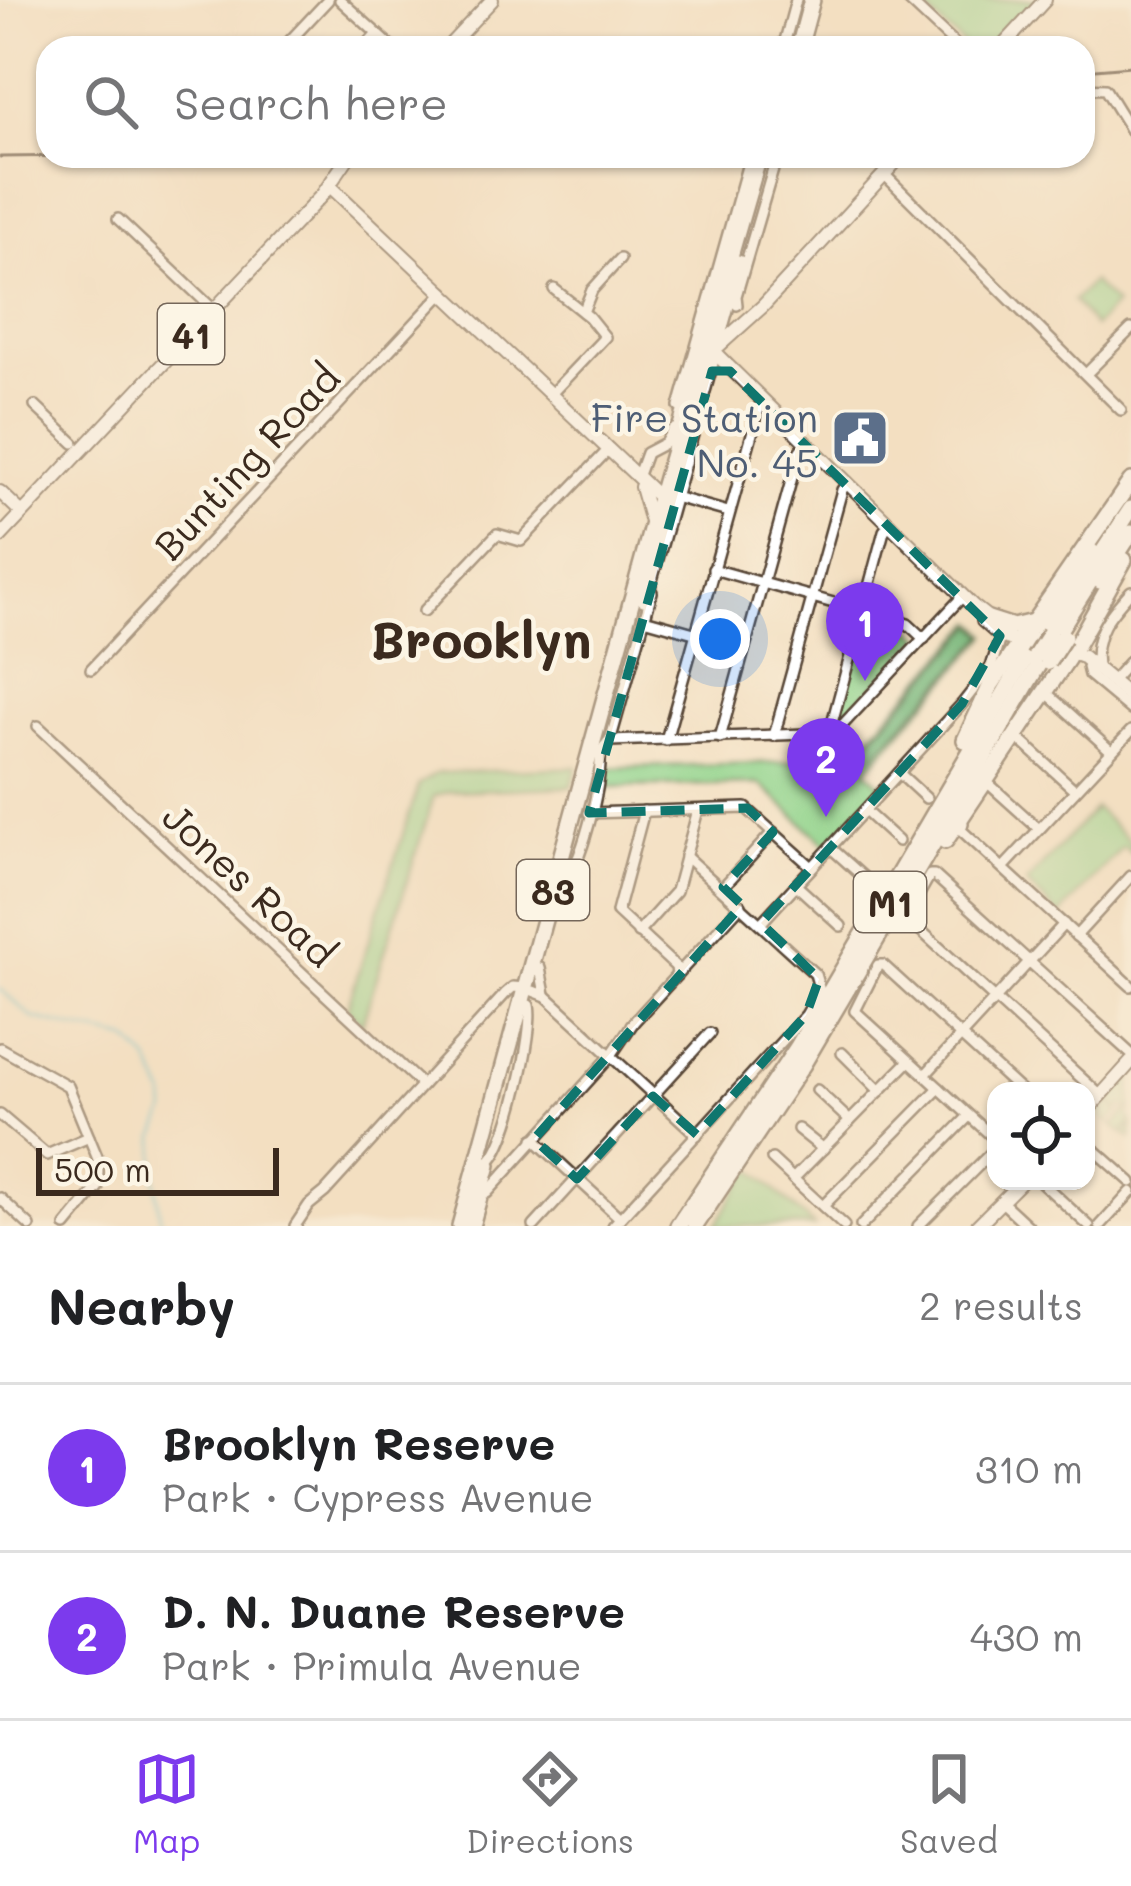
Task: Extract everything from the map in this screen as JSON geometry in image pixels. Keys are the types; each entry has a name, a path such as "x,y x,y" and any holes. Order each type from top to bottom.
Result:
{"highway":[{"path":"796,36 797,0"},
{"path":"800,36 816,0"},
{"path":"656,489 684,416 726,256 763,168"},
{"path":"656,489 734,316 765,168"},
{"path":"715,352 710,338 726,256"},
{"path":"684,416 704,362 715,352"},
{"path":"1069,647 1131,481"},
{"name":"83","path":"466,1226 514,1026 532,995 542,944 625,675 656,489"},
{"name":"83","path":"466,1226 492,1160 542,944 648,583 656,489"},
{"name":"M1","path":"1069,647 1131,494"},
{"name":"M1","path":"1069,647 1131,508"},
{"name":"M1","path":"1069,647 1131,520"},
{"name":"M1","path":"1069,647 1131,533"},
{"path":"901,919 1131,548"},
{"path":"988,619 1021,644"},
{"path":"922,833 976,715 1021,644 1024,626 1069,647"},
{"name":"M1","path":"1021,644 1069,647"},
{"name":"M1","path":"681,1226 785,1065 922,833 1021,644"},
{"name":"M1","path":"702,1226 901,919 1021,644"},
{"name":"M1","path":"681,1226 810,1038 1021,644"},
{"name":"M1","path":"702,1226 813,1048 1021,644"},
{"path":"665,1226 785,1065"}],"main road":[{"path":"458,36 492,0"},
{"path":"1012,36 1046,0"},
{"path":"341,168 330,186 656,489"},
{"path":"734,316 757,312 890,168"},
{"name":"41","path":"22,513 330,186"},
{"path":"715,352 806,443"},
{"path":"707,374 732,370"},
{"path":"732,370 988,619"},
{"path":"0,492 22,513 0,537"},
{"path":"962,598 1021,644 1069,647 1113,680 1131,703"},
{"path":"1069,647 1131,703"},
{"path":"1095,1102 1131,1058"},
{"path":"977,1226 1013,1190"}],"street":[{"path":"294,36 328,0"},
{"path":"340,0 379,36"},
{"path":"908,0 946,36"},
{"path":"1095,88 1103,88 1131,131"},
{"path":"735,229 747,168"},
{"path":"884,174 1121,410"},
{"path":"118,219 214,310"},
{"path":"694,633 634,623 656,489 646,453 672,433 726,256"},
{"path":"583,312 592,290 620,259"},
{"path":"554,289 604,337 554,396"},
{"name":"Bunting Road","path":"91,670 444,292"},
{"path":"734,316 757,312"},
{"path":"1086,374 1131,329"},
{"path":"666,740 761,402"},
{"path":"35,406 74,443"},
{"path":"720,738 806,443"},
{"path":"424,611 497,534 520,541 608,448"},
{"path":"774,736 847,484"},
{"path":"656,489 728,512"},
{"path":"829,734 888,525"},
{"path":"712,569 908,624 924,639"},
{"path":"1131,591 1104,622 1069,647 1059,680 961,830 1131,986"},
{"path":"561,890 572,874 606,747 840,730 962,598"},
{"path":"760,923 985,675 1021,644"},
{"path":"1113,680 1131,660"},
{"path":"1049,695 1111,752"},
{"name":"Jones Road","path":"38,726 422,1085"},
{"path":"1004,868 1131,731"},
{"path":"1020,740 1075,790"},
{"path":"899,772 926,798"},
{"path":"989,784 1039,830"},
{"path":"589,813 746,808 812,867"},
{"path":"638,933 675,892 698,810"},
{"path":"644,811 617,912 679,970"},
{"path":"865,811 898,841"},
{"path":"723,887 773,832"},
{"path":"831,848 870,883"},
{"path":"534,1139 617,1222 806,1016 820,991 815,974 685,856"},
{"path":"1101,1096 901,919 932,874 1131,1058"},
{"path":"1076,936 1131,876"},
{"path":"796,885 841,926"},
{"path":"596,1043 608,1047 618,1038 737,906"},
{"path":"925,1075 1064,924"},
{"path":"987,1135 854,1009 880,963 1011,1082"},
{"path":"296,1226 303,1211 511,995 532,995 596,1043 697,1135"},
{"path":"484,1018 506,1009 514,1026"},
{"path":"476,1208 633,1023"},
{"path":"534,1226 710,1033"},
{"path":"608,1057 618,1038"},
{"path":"0,1049 51,1076 74,1100 90,1139 100,1181 66,1226"},
{"path":"842,1054 880,1091"},
{"path":"793,1179 909,1061"},
{"path":"823,1206 939,1088"},
{"path":"817,1090 850,1120"},
{"path":"0,1114 42,1153 90,1139"},
{"path":"861,1226 969,1116"},
{"path":"798,1129 823,1148"},
{"path":"1095,1150 1131,1182"},
{"path":"918,1226 987,1153"},
{"path":"492,1160 501,1173 512,1163"},
{"path":"487,1193 492,1160"},
{"path":"772,1160 844,1226"},
{"path":"1050,1190 1089,1226"},
{"path":"1100,1226 1131,1192"},
{"path":"0,1198 30,1226"},
{"path":"1001,1202 1028,1226"}],"highlighted area":[{"path":"712,371 730,371 1000,636 962,704 761,923 819,979 806,1015 697,1135 653,1096 577,1179 534,1139 742,905 723,887 773,832 747,808 589,813"}],"green space":[{"path":"915,0 1038,0 1005,36 954,36"},
{"path":"1092,282 1115,305 1094,327 1073,301"},
{"path":"866,614 908,626 922,637 835,727"},
{"path":"975,622 988,635 866,770 883,787 829,847 760,784 602,787 607,768 847,760"},
{"path":"975,625 986,635 875,754 866,761 853,759"},
{"path":"577,767 572,787 450,791 434,796 362,1024 347,1008 419,784 437,773"},
{"path":"1095,808 1131,842 1131,853 1123,846 1060,916 1026,883"},
{"path":"1131,1071 1131,1111 1111,1103 1114,1096 1099,1113 1110,1104 1118,1112 1109,1122 1114,1126 1127,1110 1131,1123 1122,1133 1095,1111"},
{"path":"751,1168 814,1226 715,1226"}],"waterway":[{"path":"0,989 33,1018 128,1040 149,1061 165,1095 166,1112 156,1136 161,1226"}],"railway":[{"path":"1095,69 1131,66"},
{"path":"0,157 36,157"}],"place":[{"name":"Fire Station No. 45","path":"860,438"},
{"name":"Brooklyn Reserve","path":"865,681"},
{"name":"D. N. Duane Reserve","path":"826,817"}],"district":[{"name":"Brooklyn","path":"481,637"}]}
